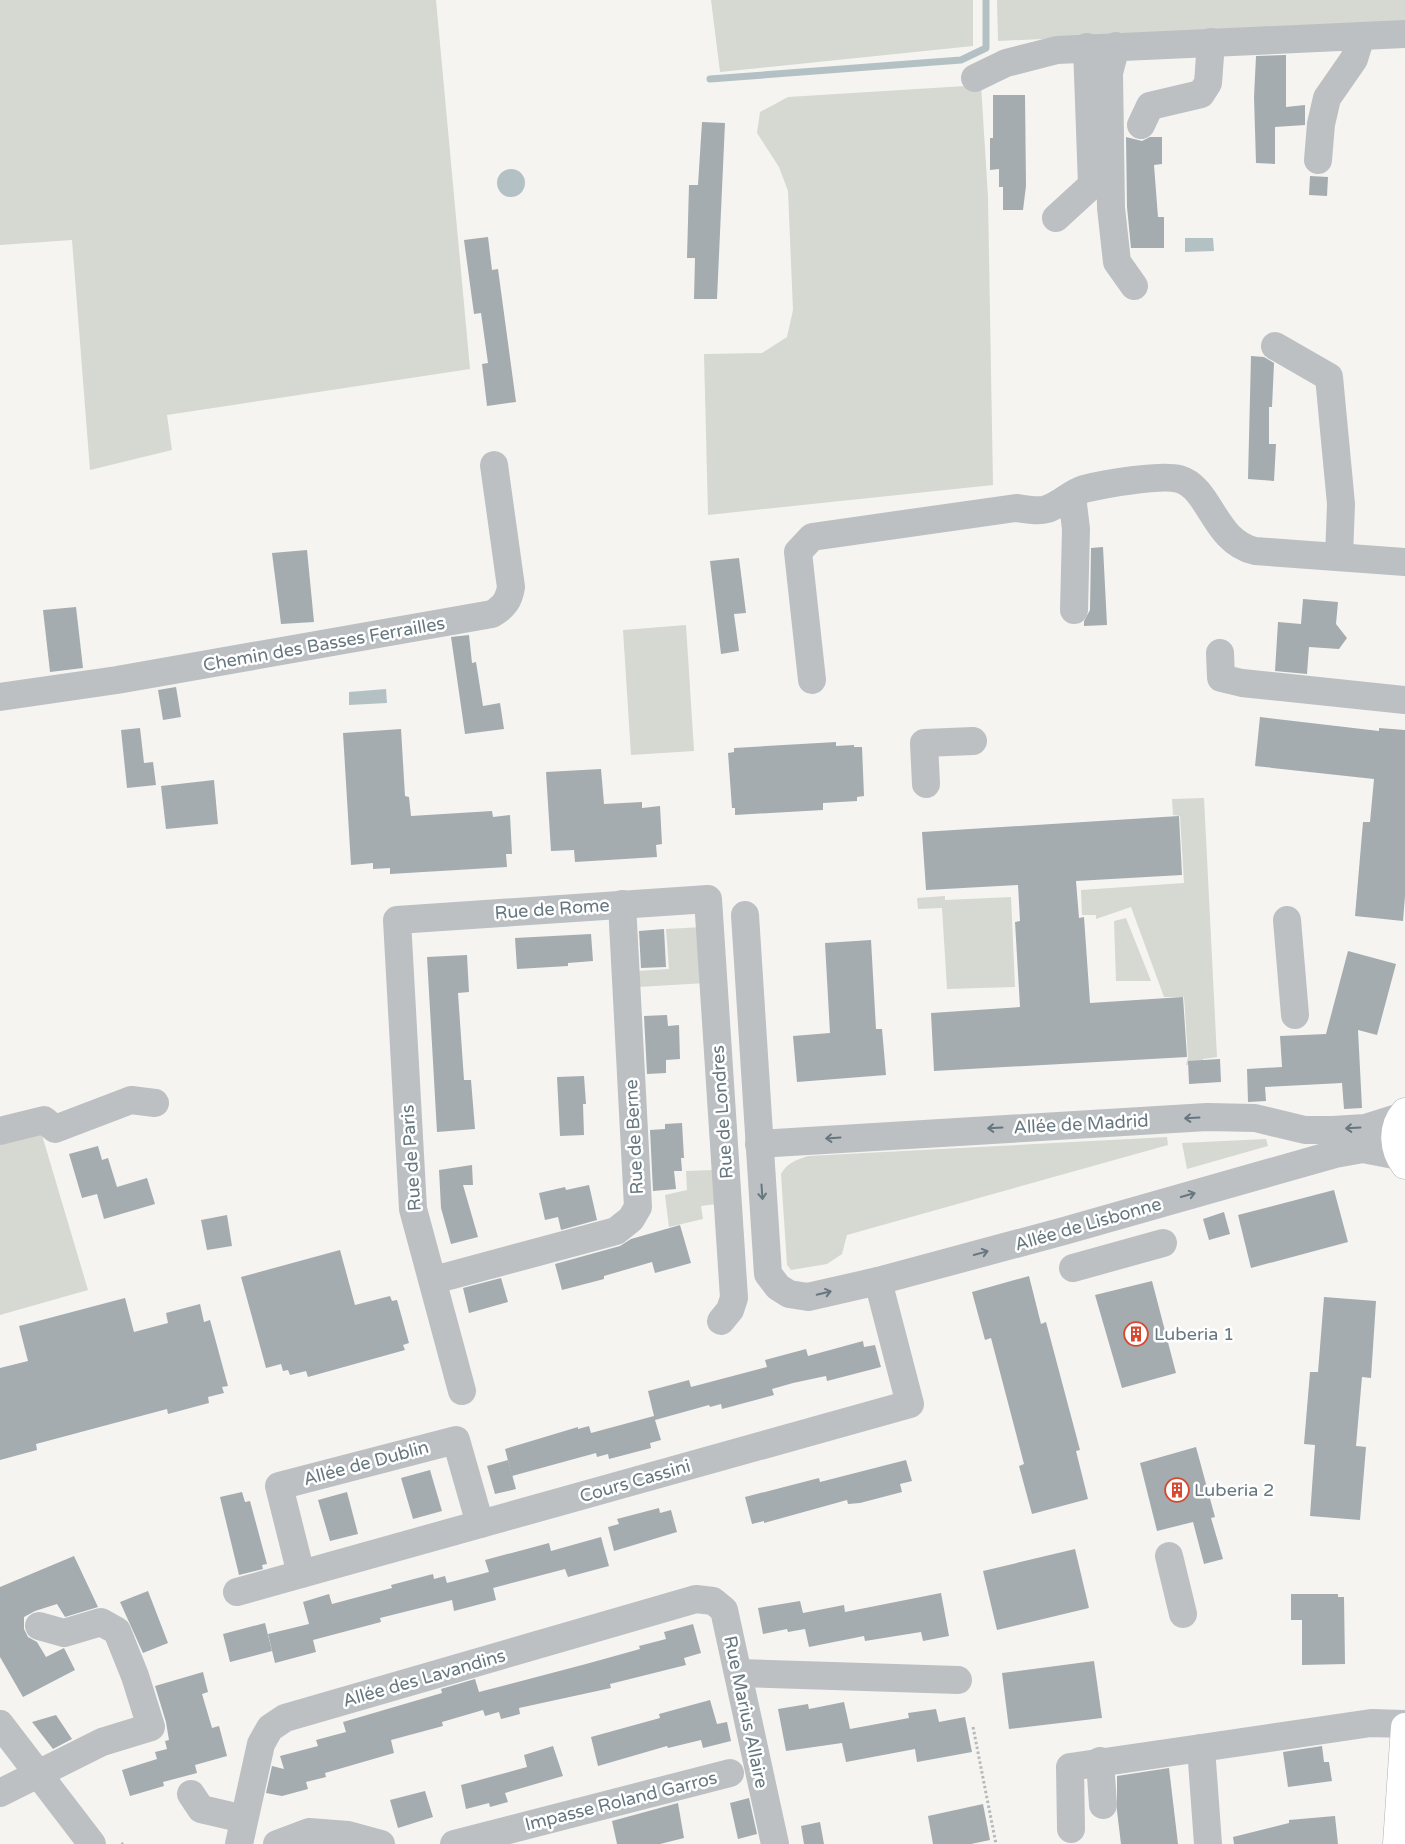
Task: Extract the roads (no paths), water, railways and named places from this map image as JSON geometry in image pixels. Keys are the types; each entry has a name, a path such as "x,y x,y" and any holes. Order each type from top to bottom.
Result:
{"main road":[{"path":"1402,1161 1395,1143 1396,1130 1403,1115"},
{"path":"1397,1844 1405,1726"}],"street":[{"path":"975,78 1006,63 1057,50 1086,47 1405,34"},
{"path":"1318,160 1327,98 1354,59 1361,36"},
{"path":"1141,125 1150,106 1201,94 1208,83 1212,42"},
{"path":"1116,46 1109,74 1111,208 1117,262 1134,286"},
{"path":"1056,218 1092,185 1086,47"},
{"path":"1276,346 1329,377 1341,504 1339,557"},
{"name":"Chemin des Basses Ferrailles","path":"0,697 117,680 492,614 502,608 509,598 511,587 494,465"},
{"path":"812,680 798,552 812,537 1016,508 1046,510 1083,489 1152,479 1180,480 1192,486 1228,538 1242,548 1255,551 1405,562"},
{"path":"1072,496 1076,529 1074,610"},
{"path":"1220,653 1221,678 1242,683 1405,700"},
{"path":"926,784 924,742 973,742"},
{"name":"Rue de Rome","path":"397,920 708,899"},
{"name":"Rue de Londres","path":"708,899 734,1298 730,1310 721,1321"},
{"name":"Rue de Berne","path":"434,1280 616,1231 631,1219 638,1207 622,904"},
{"path":"745,915 759,1144"},
{"name":"Rue de Paris","path":"397,920 413,1209 434,1280 462,1390"},
{"path":"1287,920 1294,1015"},
{"path":"0,1131 44,1120 55,1129 131,1100 155,1103"},
{"name":"Allée de Madrid","path":"759,1144 1207,1117 1254,1118 1305,1130 1333,1130 1365,1128 1403,1115"},
{"name":"Allée de Lisbonne","path":"759,1144 768,1274 778,1287 789,1294 808,1297 878,1281 1064,1231 1335,1154 1363,1149 1402,1161"},
{"path":"1073,1268 1163,1243"},
{"name":"Cours Cassini","path":"238,1592 910,1404 878,1281"},
{"name":"Allée de Dublin","path":"301,1574 279,1486 456,1440 480,1524"},
{"path":"1169,1556 1183,1614"},
{"name":"Rue Marius Allaire","path":"696,1599 713,1600 724,1610 775,1844"},
{"name":"Allée des Lavandins","path":"242,1832 260,1744 270,1728 285,1718 696,1599"},
{"path":"0,1793 102,1742 151,1727 135,1676 117,1631 101,1622 64,1633 39,1626"},
{"path":"739,1673 958,1680"},
{"path":"1071,1829 1070,1766 1371,1723 1405,1726"},
{"path":"5,1735 38,1773 92,1844"},
{"path":"1201,1748 1208,1844"},
{"path":"1100,1761 1103,1805"},
{"name":"Impasse Roland Garros","path":"454,1844 730,1773"},
{"path":"191,1794 201,1809 242,1832"},
{"path":"277,1844 309,1832 348,1835 381,1844"}],"waterway":[{"path":"710,79 961,60 986,48 986,0"}],"place":[{"name":"Luberia 1","path":"1136,1334"},
{"name":"Luberia 2","path":"1177,1490"}]}
